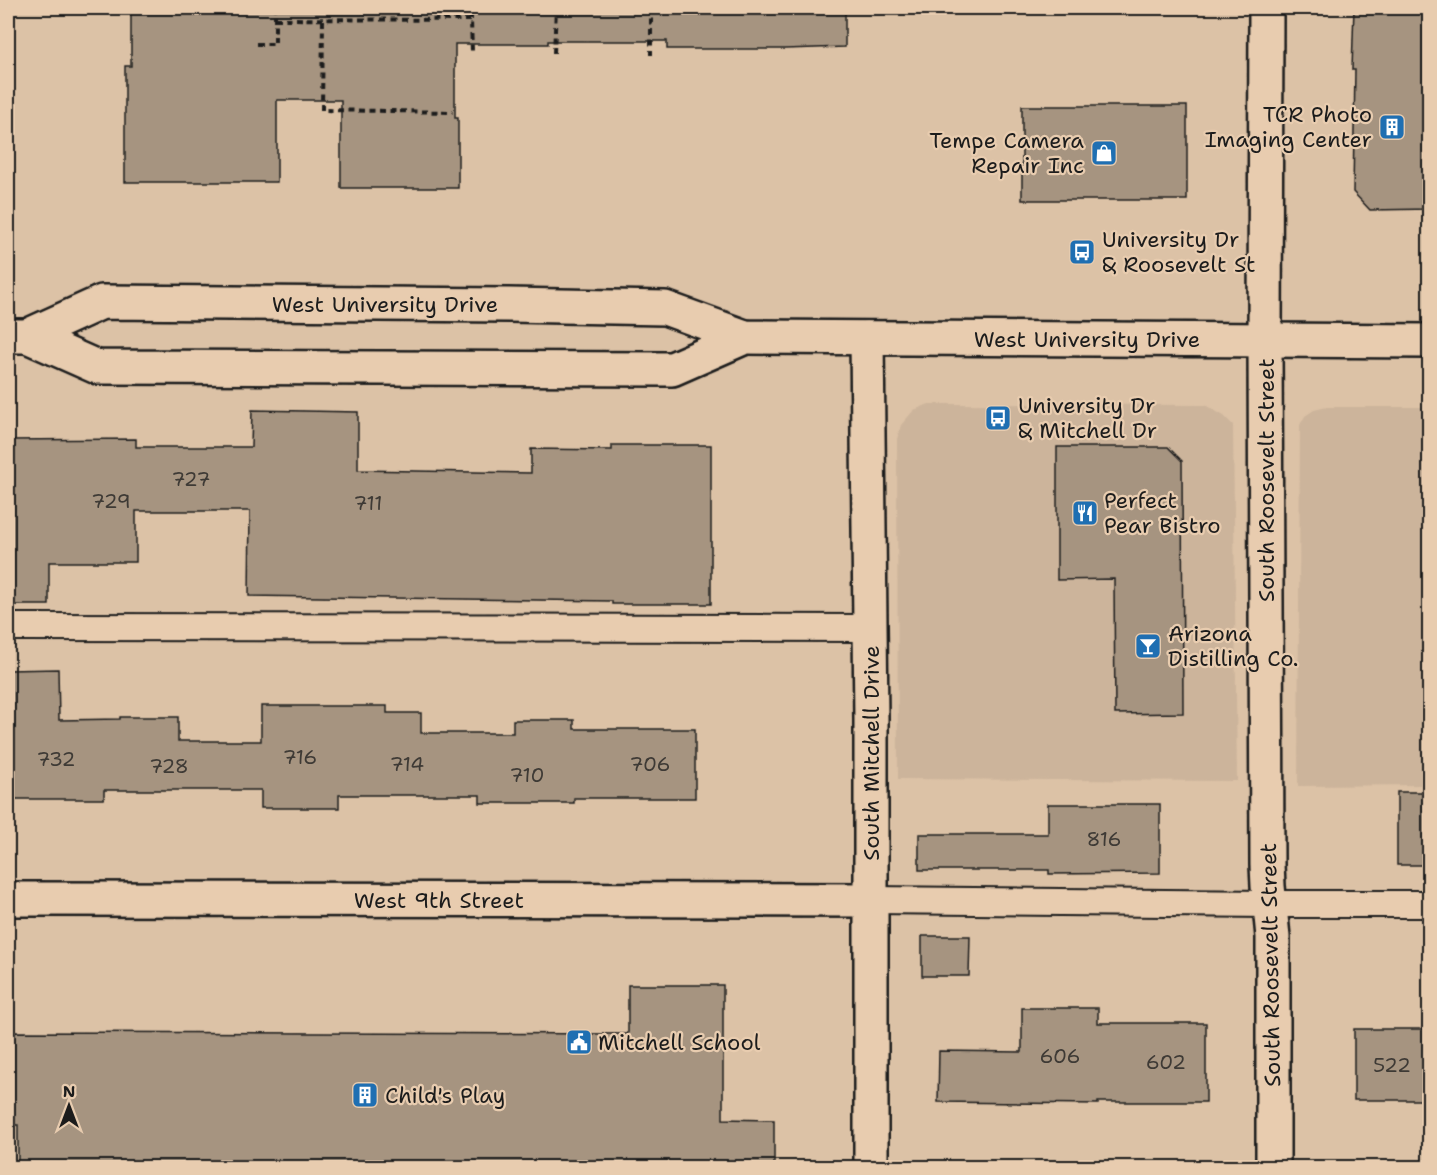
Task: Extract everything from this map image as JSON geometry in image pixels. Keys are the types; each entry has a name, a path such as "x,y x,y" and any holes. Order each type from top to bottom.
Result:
{"street":[{"name":"South Roosevelt Street","path":"1266,8 1267,866 1273,937 1273,1167"},
{"name":"West University Drive","path":"17,336 102,302 114,302 665,308 745,337 1430,341"},
{"name":"West University Drive","path":"17,336 97,367 648,369 672,369 745,337"},
{"name":"South Mitchell Drive","path":"867,338 871,1167"},
{"name":"West 9th Street","path":"8,899 871,900"}],"lane":[{"path":"8,627 870,628"},
{"path":"871,900 1430,904"}],"path":[{"path":"256,44 275,44 275,8"},
{"path":"364,8 364,20"},
{"path":"471,8 472,52"},
{"path":"554,53 556,8"},
{"path":"651,8 651,55"},
{"path":"275,19 471,20"},
{"path":"323,20 322,110 453,112"}],"shaded area":[{"path":"929,404 1205,405 1224,416 1233,425 1237,781 898,779 897,439 901,425 914,410"},
{"path":"1327,407 1429,407 1429,785 1298,786 1300,425 1305,416 1314,410"}],"building":[{"path":"131,8 845,8 845,47 667,49 667,41 455,44 458,188 341,188 341,100 277,100 277,182 125,182 125,66 131,66"},
{"name":"TCR Photo Imaging Center","path":"1354,8 1430,8 1430,209 1370,210 1353,192"},
{"name":"Tempe Camera Repair Inc","path":"1022,106 1187,106 1187,200 1022,200"},
{"path":"252,410 358,412 358,470 531,473 531,449 612,450 612,445 711,445 711,604 249,596 250,511 136,511 136,562 49,562 49,605 8,605 8,440 136,439 136,447 251,447"},
{"name":"Arizona Distilling Co.","path":"1057,447 1168,447 1182,461 1183,713 1115,714 1114,579 1057,580"},
{"path":"58,669 59,720 178,717 178,741 261,741 261,706 387,706 387,713 421,713 421,733 513,733 513,720 574,720 574,729 695,729 695,798 574,798 574,803 480,803 480,795 339,795 339,808 261,808 261,790 104,790 104,799 8,799 8,670"},
{"path":"1397,792 1430,792 1430,865 1397,865"},
{"path":"1048,804 1160,804 1160,873 1049,874 1049,870 919,870 919,834 1048,834"},
{"path":"922,936 970,936 969,976 922,976"},
{"name":"Child's Play","path":"628,985 723,985 723,1119 774,1120 774,1167 18,1165 18,1125 8,1125 8,1032 628,1034"},
{"path":"1022,1008 1098,1008 1098,1023 1206,1023 1206,1102 1098,1102 1098,1104 938,1102 939,1051 1022,1052"},
{"path":"1354,1029 1430,1029 1430,1100 1354,1100"}],"place":[{"name":"TCR Photo Imaging Center","path":"1392,127"},
{"name":"Tempe Camera Repair Inc","path":"1104,153"},
{"name":"University Dr & Roosevelt St","path":"1082,252"},
{"name":"University Dr & Mitchell Dr","path":"998,418"},
{"name":"Perfect Pear Bistro","path":"1085,513"},
{"name":"Arizona Distilling Co.","path":"1148,646"},
{"name":"Mitchell School","path":"579,1042"},
{"name":"Child's Play","path":"365,1095"}]}
